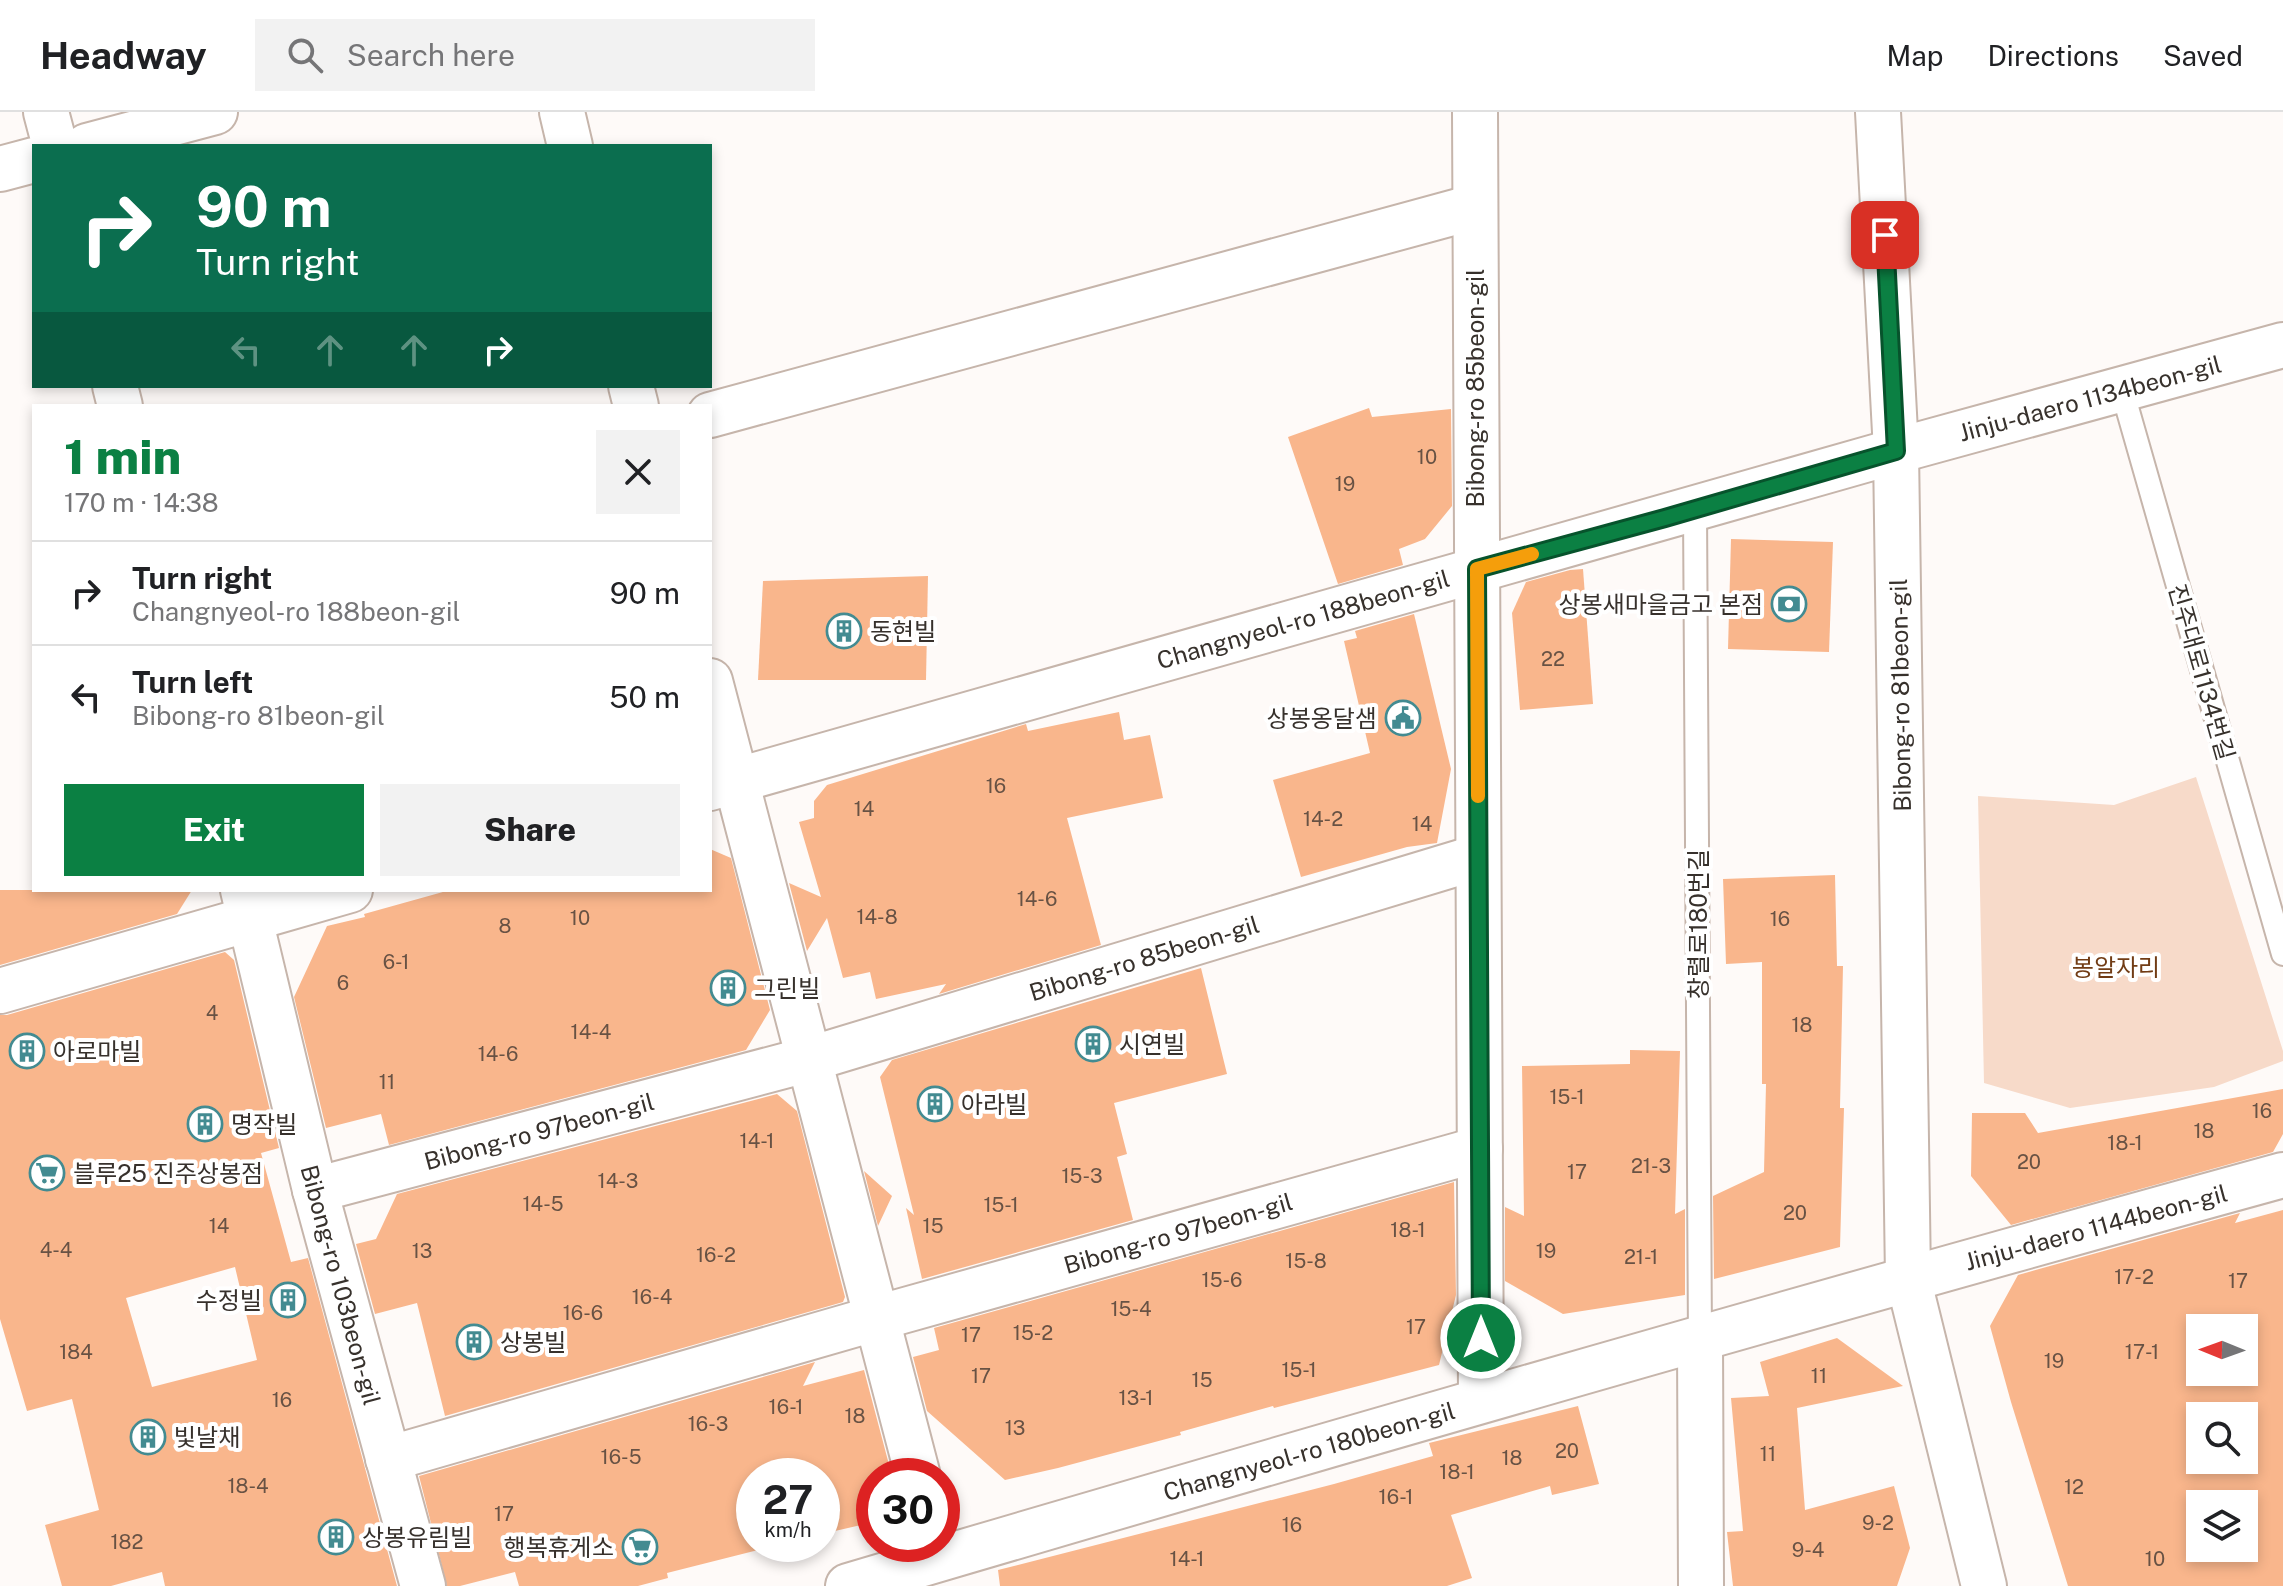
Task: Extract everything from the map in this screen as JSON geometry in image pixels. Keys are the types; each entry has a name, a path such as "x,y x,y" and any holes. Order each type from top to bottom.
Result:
{"street":[{"path":"46,112 54,144"},
{"path":"95,144 215,112"},
{"path":"562,112 570,144"},
{"name":"Bibong-ro 85beon-gil","path":"1475,112 1481,1400"},
{"name":"Bibong-ro 81beon-gil","path":"1878,112 1896,451 1908,1278 1984,1586"},
{"path":"0,169 32,161"},
{"path":"712,414 1474,207"},
{"name":"Jinju-daero 1134beon-gil","path":"1896,451 2283,345"},
{"name":"Changnyeol-ro 188beon-gil","path":"724,785 1896,451"},
{"path":"712,696 724,785 810,1059 913,1458"},
{"name":"Bibong-ro 85beon-gil","path":"810,1059 1478,857"},
{"path":"0,991 247,904 335,892"},
{"name":"Bibong-ro 103beon-gil","path":"247,904 315,1190 423,1586"},
{"name":"Bibong-ro 97beon-gil","path":"315,1190 810,1059"},
{"name":"Bibong-ro 97beon-gil","path":"388,1459 1480,1149"},
{"name":"Jinju-daero 1144beon-gil","path":"1908,1278 2283,1175"},
{"name":"Changnyeol-ro 180beon-gil","path":"848,1586 941,1563 1481,1400 1908,1278"},
{"path":"1700,1339 1701,1586"}],"lane":[{"name":"진주대로1134번길","path":"2122,390 2283,954"},
{"name":"창렬로180번길","path":"1695,509 1700,1339"}],"green space":[{"name":"봉알자리","path":"2196,777 2283,1051 2283,1061 2214,1087 2070,1108 1984,1083 1978,796 2114,805"}],"building":[{"path":"1369,408 1372,417 1451,409 1452,506 1425,539 1399,549 1403,565 1338,584 1288,437"},
{"path":"1731,539 1833,542 1829,652 1728,649"},
{"path":"1583,569 1593,704 1520,710 1512,613 1526,582"},
{"name":"동현빌","path":"928,576 926,680 758,680 763,581"},
{"path":"1414,614 1451,769 1437,843 1407,847 1301,877 1273,780 1370,753 1344,641 1357,638 1355,631"},
{"path":"1119,712 1124,740 1150,735 1163,798 1067,818 1101,945 939,994 946,984 876,999 870,972 843,978 827,918 807,951 789,883 821,897 799,822 814,818 814,801 827,785 1026,724 1028,731"},
{"path":"712,850 731,858 770,1010 746,1050 389,1145 381,1114 326,1128 294,997 327,926 365,917 364,914 443,892 712,892"},
{"path":"1835,875 1837,966 1843,966 1840,1108 1844,1108 1840,1247 1714,1279 1713,1196 1764,1172 1766,1084 1762,1084 1762,962 1726,964 1723,879"},
{"path":"0,890 191,892 177,914 0,965"},
{"path":"225,952 234,960 279,1148 261,1153 291,1262 308,1258 397,1586 165,1586 162,1572 111,1586 62,1586 45,1525 99,1510 72,1399 27,1411 0,1319 0,1015","holes":["235,1267 257,1360 152,1387 126,1298"]},
{"path":"1201,968 1227,1074 1114,1103 1127,1154 1117,1157 1133,1220 922,1279 906,1208 914,1215 880,1077 892,1060"},
{"path":"1630,1050 1680,1051 1675,1214 1685,1209 1685,1295 1563,1314 1505,1281 1505,1207 1524,1216 1522,1066 1630,1064"},
{"path":"2283,1089 2283,1134 2273,1152 2011,1225 1971,1176 1972,1113 2025,1113 2038,1133"},
{"path":"777,1094 797,1111 845,1297 843,1302 445,1416 417,1303 375,1314 356,1244 376,1239 397,1194"},
{"path":"864,1171 892,1196 878,1226"},
{"path":"1454,1182 1456,1295 1439,1365 1273,1406 1180,1432 1181,1435 1005,1480 927,1411 913,1357 939,1350 934,1328"},
{"path":"2283,1210 2283,1586 2068,1586 1990,1326 2018,1275 2240,1213 2235,1223"},
{"path":"1837,1338 1903,1386 1797,1408 1805,1510 1894,1486 1910,1548 1897,1586 1733,1586 1727,1532 1743,1531 1731,1398 1769,1396 1760,1362"},
{"path":"815,1362 803,1386 864,1370 887,1458 856,1458 856,1526 840,1530 840,1458 736,1458 736,1556 667,1573 668,1578 638,1586 519,1586 515,1572 460,1586 447,1586 419,1476"},
{"path":"1578,1406 1599,1484 1552,1495 1550,1486 1451,1515 1472,1578 1447,1586 1000,1586 998,1570 1334,1484 1433,1456 1429,1443"}],"slow traffic":[{"path":"1478,796 1477,569 1532,554"}],"place":[{"name":"상봉새마을금고 본점","path":"1789,604"},
{"name":"동현빌","path":"844,631"},
{"name":"상봉옹달샘","path":"1403,718"},
{"name":"그린빌","path":"728,988"},
{"name":"시연빌","path":"1093,1044"},
{"name":"아로마빌","path":"27,1051"},
{"name":"아라빌","path":"935,1104"},
{"name":"명작빌","path":"205,1124"},
{"name":"블루25 진주상봉점","path":"47,1173"},
{"name":"수정빌","path":"288,1300"},
{"name":"상봉빌","path":"474,1342"},
{"name":"빛날채","path":"148,1437"},
{"name":"상봉유림빌","path":"336,1537"},
{"name":"행복휴게소","path":"640,1547"}],"route":[{"path":"1481,1338 1477,569 1896,451 1885,235"}]}
